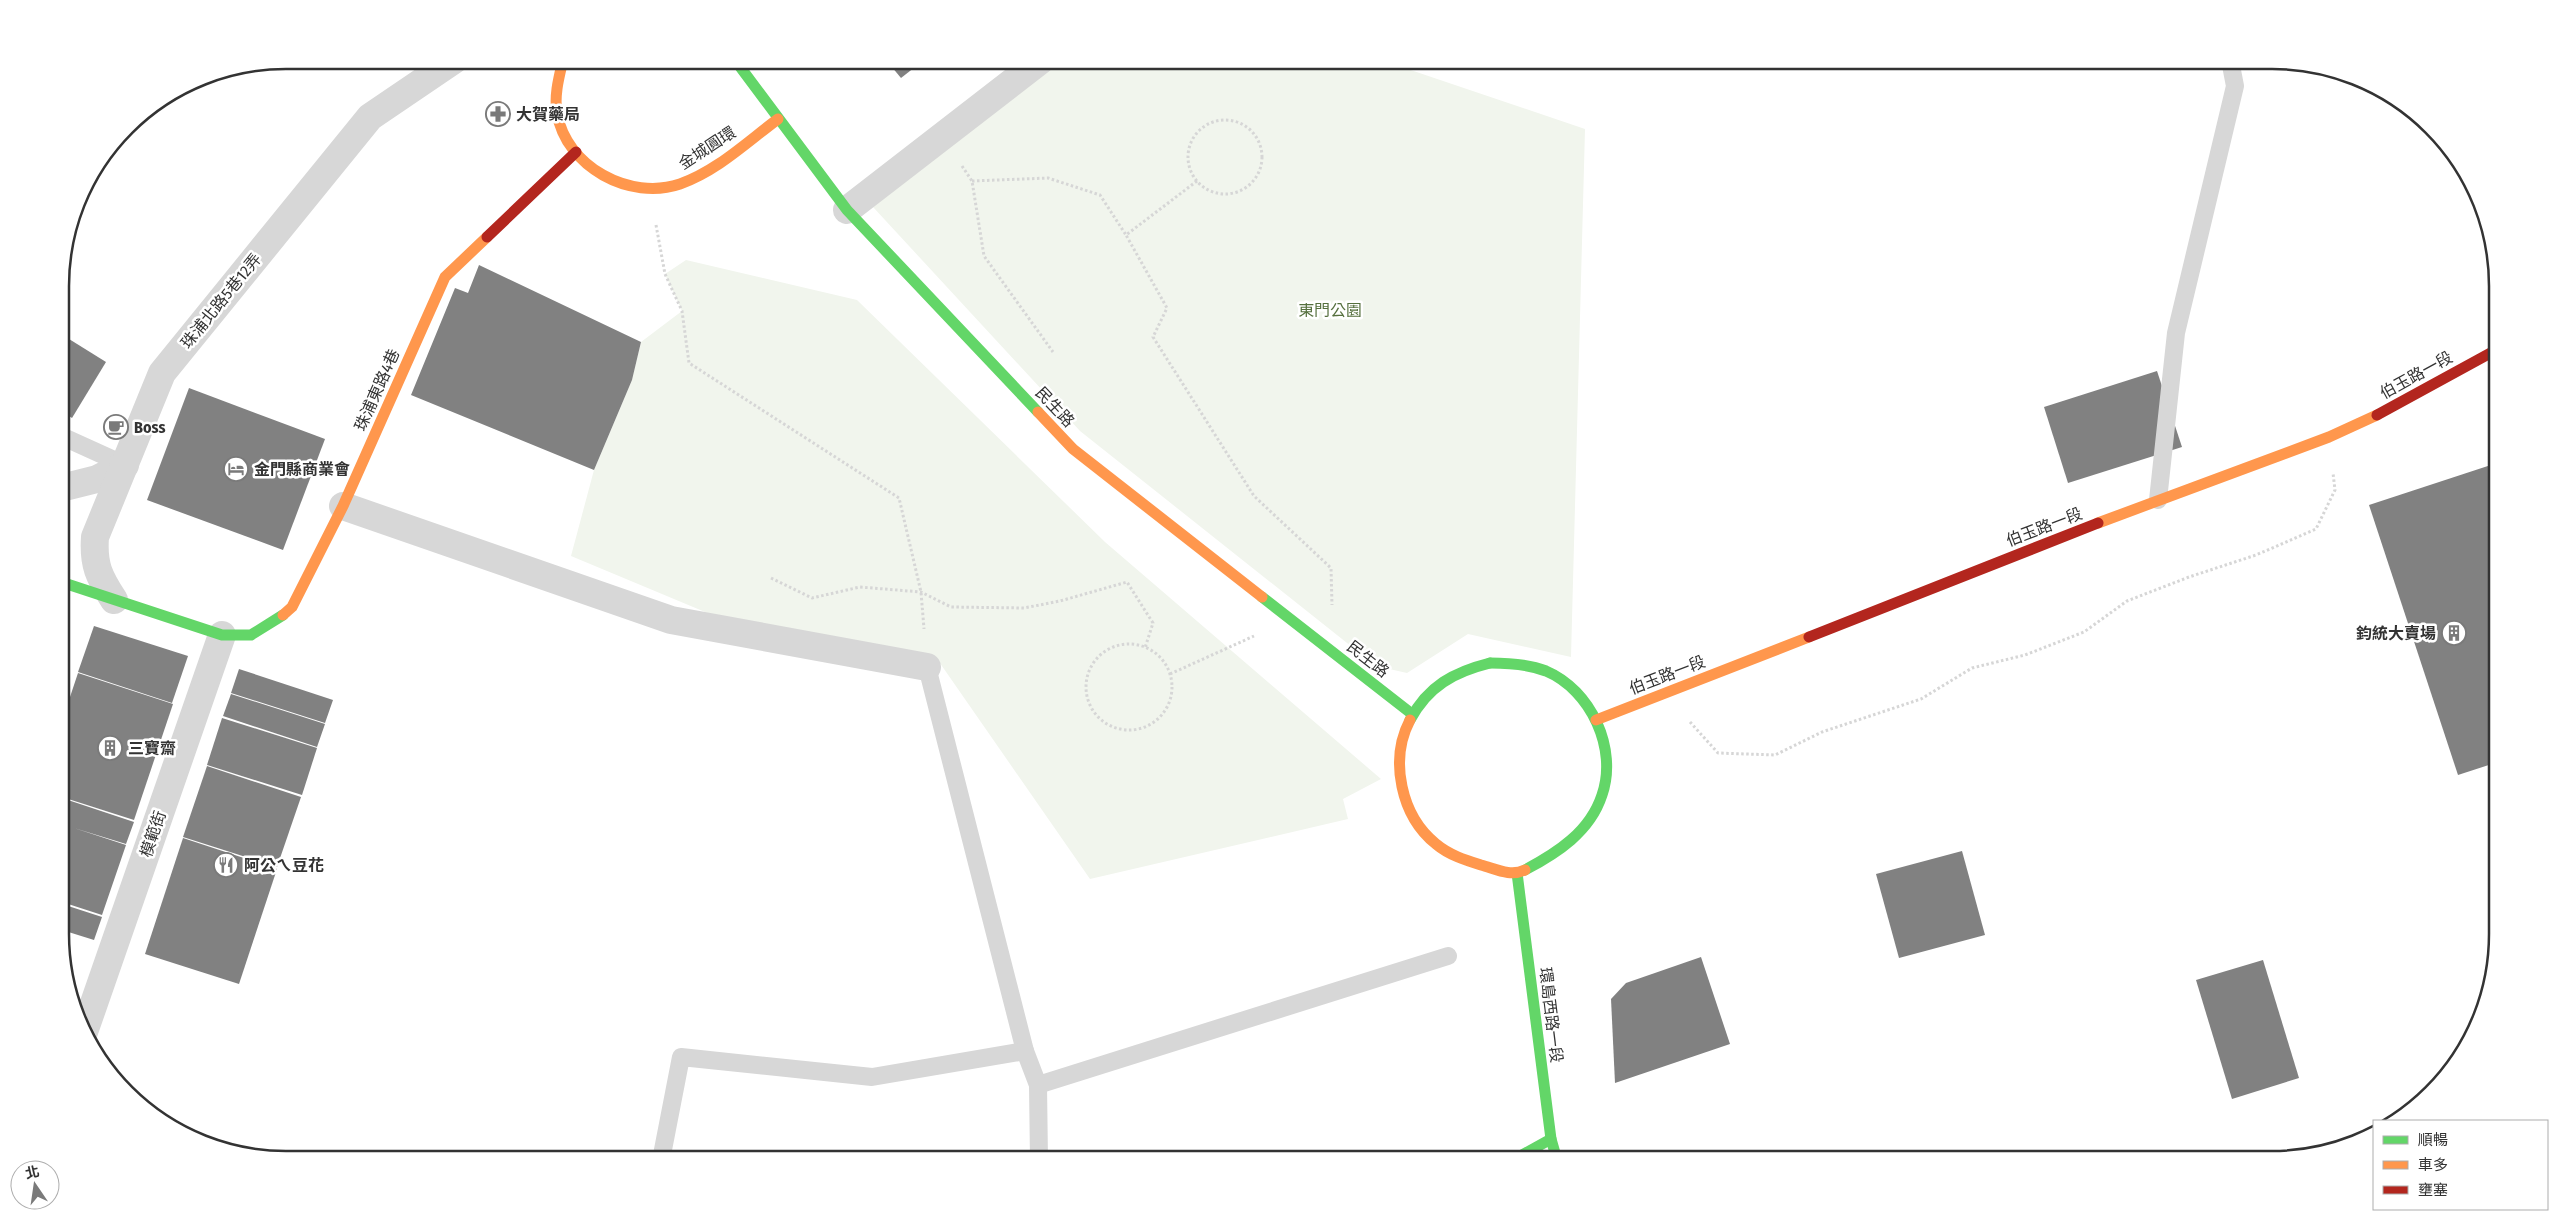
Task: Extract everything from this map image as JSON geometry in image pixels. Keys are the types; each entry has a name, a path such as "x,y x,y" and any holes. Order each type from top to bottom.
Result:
{"main road":[{"name":"金城圓環","path":"561,69 556,88 559,119 576,152 593,170 620,184 650,189 679,184 708,169 778,119"},
{"name":"民生路","path":"742,69 847,210 1073,449 1412,714"},
{"name":"珠浦東路4巷","path":"69,585 222,635 252,635 272,623 292,607 343,506 445,277 576,152"},
{"name":"伯玉路一段","path":"1596,720 2158,500 2329,437 2362,423 2489,354"},
{"path":"1490,663 1523,664 1553,674 1578,694 1596,720 1606,749 1606,780 1596,810 1579,835 1555,855 1518,873 1459,859 1430,840 1410,813 1399,780 1400,745 1412,714 1432,689 1459,671 1490,663"},
{"name":"環島西路一段","path":"1518,873 1551,1139 1554,1151"},
{"path":"1529,1151 1551,1139"}],"street":[{"name":"珠浦北路5巷12弄","path":"114,600 100,577 94,557 95,537 162,373 370,117 441,69"},
{"path":"847,210 1029,69"},
{"path":"69,486 97,480 124,465"},
{"path":"343,506 671,620 927,667"},
{"name":"模範街","path":"87,1023 222,635"}],"lane":[{"path":"2158,500 2176,332 2236,86 2232,69"},
{"path":"69,440 124,465"},
{"path":"927,667 1025,1051 1038,1085 1039,1151"},
{"path":"1038,1085 1448,956"},
{"path":"663,1151 681,1057 872,1077 1025,1051"}],"path":[{"path":"1228,120 1239,123 1250,130 1257,138 1262,150 1262,162 1258,173 1251,183 1241,190 1217,193 1206,189 1197,181 1190,171 1189,146 1195,135 1204,127 1215,121 1228,120"},
{"path":"959,160 972,181 984,256 1053,352"},
{"path":"972,181 1048,178 1100,195 1126,235 1167,308 1153,337 1254,496 1331,568 1332,610"},
{"path":"1126,235 1197,181"},
{"path":"650,189 665,274 682,311 689,363 899,498 921,592 927,667"},
{"path":"1664,694 1718,753 1775,755 1822,732 1921,699 1972,668 2025,654 2084,632 2127,601 2189,577 2256,555 2316,529 2335,490 2329,437"},
{"path":"771,578 812,598 860,587 921,592 951,607 1024,608 1060,601 1127,582 1153,623 1145,648"},
{"path":"1124,644 1139,645 1145,648 1153,651 1164,661 1170,674 1172,687 1170,701 1164,713 1153,723 1127,730 1114,728 1101,721 1092,710 1087,698 1086,683 1090,669 1098,657 1110,648 1124,644"},
{"path":"1170,674 1228,646"}],"green space":[{"name":"東門公園","path":"1047,69 1408,69 1585,129 1571,657 1468,634 1407,673 1376,666 1080,431 873,207"},
{"path":"686,260 857,300 1105,542 1381,779 1343,799 1348,819 1090,879 935,656 753,632 571,556 594,470 632,380 641,342 682,311 665,274"}],"building":[{"path":"894,69 912,69 901,78"},
{"path":"479,265 641,342 632,380 594,470 411,395 455,288 468,293"},
{"path":"69,339 106,362 72,418 69,416"},
{"path":"2157,371 2182,447 2068,483 2044,407"},
{"name":"金門縣商業會","path":"189,388 325,439 283,550 147,500"},
{"name":"鈞統大賣場","path":"2489,466 2489,765 2458,775 2369,505"},
{"path":"94,626 188,656 172,703 78,672"},
{"path":"239,669 333,700 325,723 231,693"},
{"path":"78,673 173,704 134,820 69,799 69,700"},
{"path":"231,694 325,724 317,747 223,716"},
{"path":"222,718 317,748 302,795 207,765"},
{"path":"207,766 301,797 277,867 183,837"},
{"path":"69,800 134,822 126,844 74,828 126,845 102,915 69,904"},
{"path":"183,838 277,869 239,984 145,954"},
{"path":"1962,851 1985,935 1899,958 1876,874"},
{"path":"69,906 102,917 94,940 69,932"},
{"path":"1701,957 1730,1044 1615,1083 1611,999 1626,983"},
{"path":"2263,960 2299,1078 2232,1099 2196,980"}],"traffic: fast":[{"path":"742,69 847,210 1038,412"},
{"path":"69,585 222,635 251,635 283,615"},
{"path":"1262,597 1412,714"},
{"path":"1490,663 1532,667 1546,671 1562,680 1588,706 1597,723 1603,741 1606,777 1597,808 1581,831 1571,840 1560,849 1525,870"},
{"path":"1410,720 1425,698 1443,682 1465,671 1490,663"},
{"path":"1517,873 1551,1139 1554,1151"},
{"path":"1529,1151 1551,1139"}],"traffic: slow":[{"path":"561,69 557,86 557,113 563,132 573,149 587,164 603,175 621,183 641,188 661,188 680,184 707,172 778,119"},
{"path":"283,615 292,607 343,506 445,277 487,237"},
{"path":"1038,412 1073,449 1262,597"},
{"path":"2098,523 2329,437 2377,415"},
{"path":"1596,720 1809,637"},
{"path":"1410,720 1400,752 1402,786 1414,818 1424,832 1441,848 1463,859 1503,872 1514,873 1525,870"}],"traffic: jam":[{"path":"487,237 576,152"},
{"path":"2377,415 2489,354"},
{"path":"1809,637 2098,523"}],"place":[{"name":"大賀藥局","path":"498,114"},
{"name":"Boss","path":"116,427"},
{"name":"金門縣商業會","path":"236,469"},
{"name":"鈞統大賣場","path":"2454,633"},
{"name":"三寶齋","path":"110,748"},
{"name":"阿公ㄟ豆花","path":"226,865"}]}
